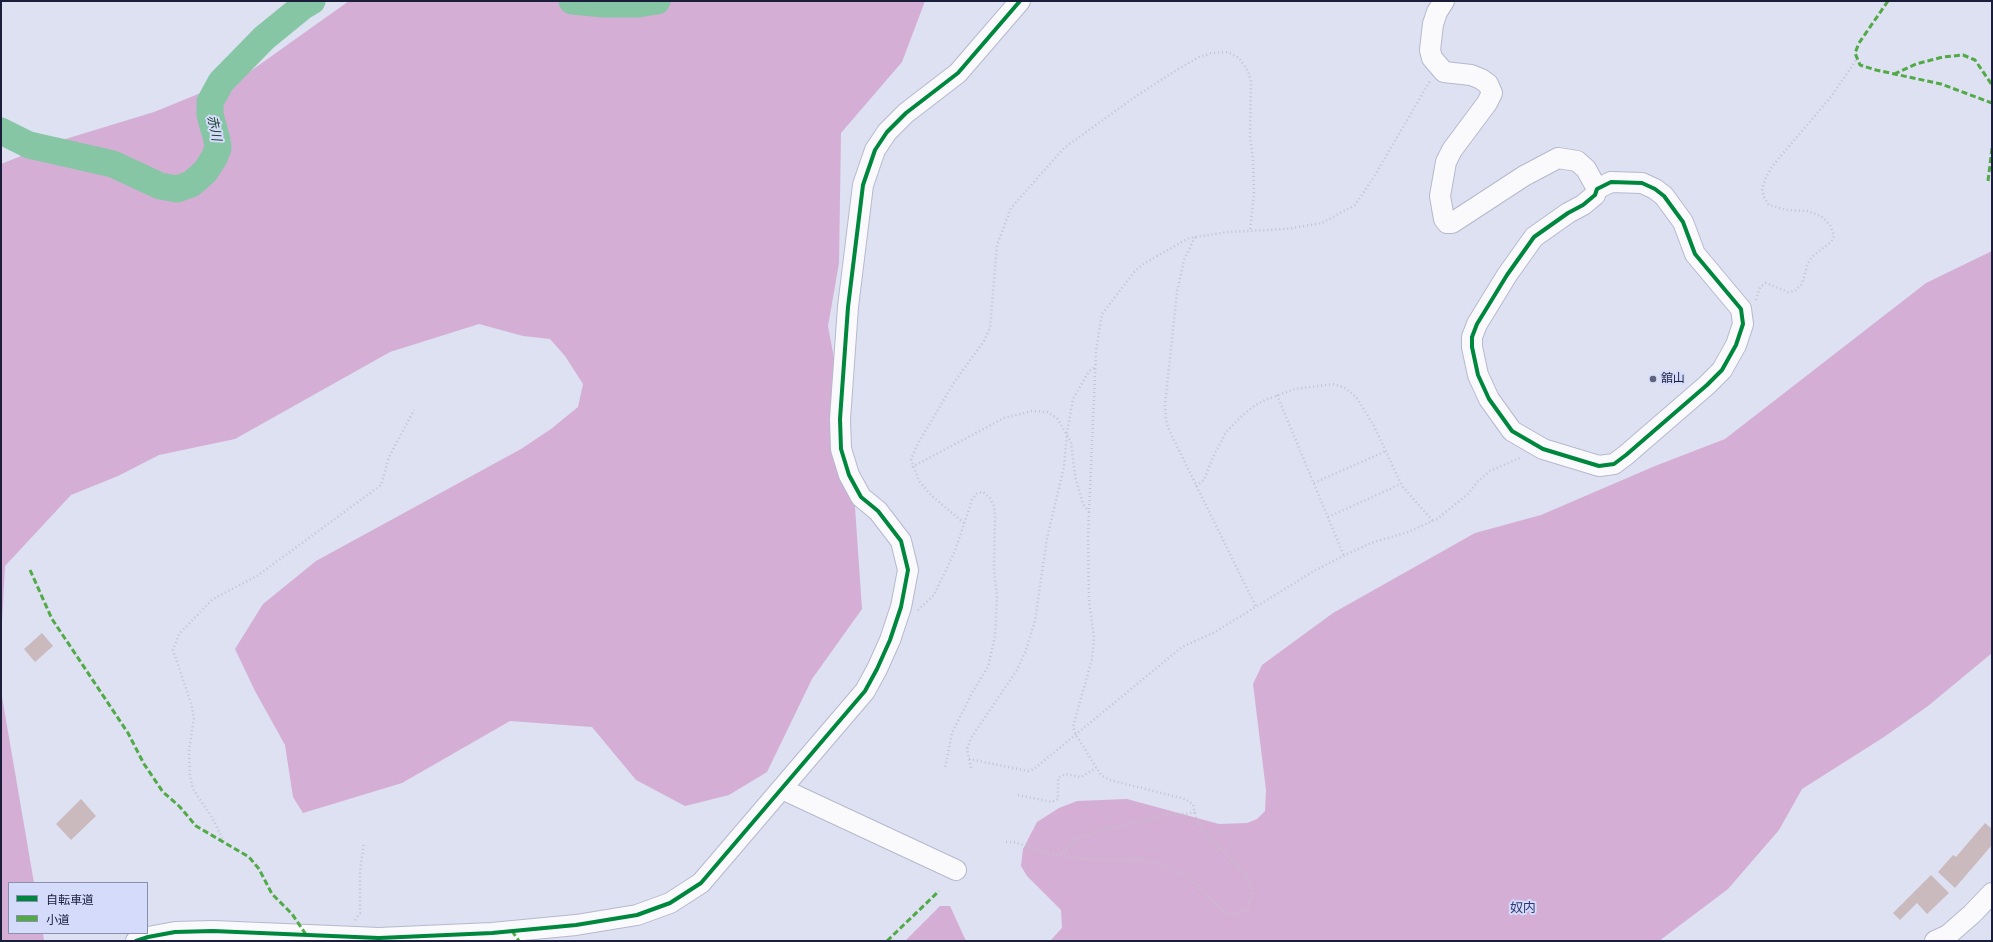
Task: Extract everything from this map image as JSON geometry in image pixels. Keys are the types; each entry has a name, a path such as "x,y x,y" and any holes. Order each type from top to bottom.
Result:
{"street":[{"path":"136,941 148,936 175,932 213,931 379,938 492,933 576,925 637,915 670,904 701,883 865,691 877,669 899,610 908,570 901,541 878,510 861,497 849,475 841,449 840,419 848,307 863,185 875,150 887,132 906,113 958,73 1020,1"},
{"path":"1444,1 1437,12 1433,24 1430,50 1432,58 1437,66 1444,72 1471,75 1481,78 1488,84 1492,93 1487,103 1452,150 1446,162 1440,196 1444,219 1447,223 1452,223 1524,176 1558,158 1577,161 1586,169 1597,189"},
{"path":"1611,182 1642,183 1655,189 1664,196 1683,222 1695,254 1741,309 1743,320 1736,345 1722,370 1666,422 1614,464 1598,466 1533,445 1512,431 1489,399 1478,375 1472,347 1472,337 1477,324 1534,237 1562,217 1583,205 1594,195 1597,189 1611,182"},
{"path":"782,789 956,870"},
{"path":"1935,941 1948,935 1972,914 1992,893"}],"path":[{"path":"964,523 932,496 919,480 912,467 911,460 916,446 953,384 984,341 990,328 997,245 1011,208 1064,148 1132,99 1199,57 1212,53 1228,52 1239,58 1248,71 1250,81 1250,137 1253,159 1254,193 1250,231"},
{"path":"1743,320 1750,315 1760,287 1766,283 1788,292 1795,291 1802,284 1808,263 1813,256 1831,242 1834,236 1830,225 1821,216 1807,211 1786,210 1769,205 1764,197 1762,189 1766,177 1774,164 1830,98 1857,59"},
{"path":"1006,842 1014,842 1043,852 1078,859 1145,860 1171,868 1187,876 1223,911 1229,914 1238,914 1248,908 1252,893 1249,880 1238,866 1205,834 1196,818 1196,812 1193,804 1185,799 1110,780 1101,775 1076,735 1074,727 1092,659 1094,637 1089,601 1090,512 1096,351 1102,314 1140,267 1189,238 1250,231 1286,229 1322,223 1355,204 1392,147 1437,66"},
{"path":"1195,237 1184,260 1177,292 1165,405 1169,430 1256,608"},
{"path":"971,768 967,749 971,738 1017,670 1026,650 1035,621 1047,538 1064,467 1073,399 1085,376 1089,371 1096,367"},
{"path":"1196,486 1204,480 1219,445 1234,424 1254,406 1277,395 1311,386 1333,384 1345,388 1356,397 1374,426 1401,484 1433,521"},
{"path":"1277,395 1344,556"},
{"path":"224,842 213,819 193,789 190,776 189,751 194,718 191,703 173,650 179,634 213,599 257,576 381,485 389,457 414,410"},
{"path":"912,467 1004,418 1032,411 1047,412 1057,418 1071,442 1075,476 1083,504 1090,512"},
{"path":"969,759 1028,771 1044,761 1182,647 1215,632 1314,571 1371,543 1408,532 1433,521 1456,505 1468,494 1476,482 1490,471 1543,449"},
{"path":"1314,483 1386,451"},
{"path":"1328,517 1401,484"},
{"path":"899,610 915,612 934,595 955,551 972,500 977,493 983,492 990,498 995,516 994,570 997,597 995,636 988,666 973,691 952,733 945,768"},
{"path":"1018,795 1052,802 1058,799 1058,778 1065,774 1081,776 1096,768"},
{"path":"1059,856 1081,837 1096,832 1169,814 1186,814 1196,812"},
{"path":"334,937 353,924 360,913 360,872 364,842"}],"shaded area":[{"path":"349,1 925,1 902,62 841,133 839,263 828,326 851,449 862,609 812,679 767,772 729,795 685,806 636,780 592,727 510,721 402,783 303,813 293,797 285,745 255,691 235,649 263,604 316,561 521,449 551,429 578,407 583,384 565,356 550,339 523,336 479,324 390,352 235,439 159,455 118,476 71,495 5,566 1,642 1,164 59,141 154,112 245,75"},
{"path":"1992,251 1992,653 1928,706 1884,737 1802,789 1779,830 1728,889 1659,941 1050,941 1062,928 1061,910 1027,876 1021,866 1023,849 1037,822 1059,808 1077,801 1127,799 1219,824 1247,823 1257,819 1265,811 1266,790 1253,684 1262,665 1333,613 1475,533 1541,515 1655,466 1725,439 1926,283"},
{"path":"1,691 34,882 8,882 8,934 43,934 44,941 1,941"},
{"path":"940,906 950,906 966,941 905,941"}],"building":[{"path":"42,633 53,646 35,662 24,649"},
{"path":"81,799 96,816 71,840 56,824"},
{"path":"1985,823 1992,829 1992,845 1955,888 1938,872 1953,855 1956,857"},
{"path":"1931,875 1949,893 1927,914 1917,903 1900,920 1893,913"}],"waterway":[{"name":"赤川","path":"1,131 29,145 113,164 160,186 177,189 191,184 205,172 214,158 218,148 210,115 210,102 221,82 264,38 302,7 312,1"},
{"name":"赤川","path":"572,1 604,4 638,4 657,1"}],"marked path":[{"path":"1888,1 1859,43 1855,53 1860,65 1876,70 1941,84 1992,103"},
{"path":"1894,74 1916,64 1943,57 1963,55 1975,60 1992,85"},
{"path":"1988,181 1992,148"},
{"path":"30,570 52,619 128,733 144,764 163,792 180,807 196,826 249,857 259,869 272,894 292,914 307,936"},
{"path":"887,941 939,891"},
{"path":"512,931 519,941"}],"cycle path":[{"path":"136,941 175,932 213,931 379,938 492,933 576,925 637,915 670,903 701,883 865,691 890,640 901,607 908,570 901,541 878,511 861,497 849,475 841,449 840,419 848,307 863,185 875,150 887,132 906,113 958,73 1020,1"},
{"path":"1611,182 1642,183 1655,189 1664,196 1683,222 1695,254 1741,309 1743,324 1736,345 1722,370 1707,385 1626,455 1614,464 1599,466 1543,449 1512,431 1489,399 1478,375 1472,347 1472,337 1477,324 1507,275 1534,237 1568,213 1583,205 1595,195 1597,189 1611,182"}],"place":[{"name":"舘山","path":"1653,379"}],"district":[{"name":"奴内","path":"1523,908"}]}
